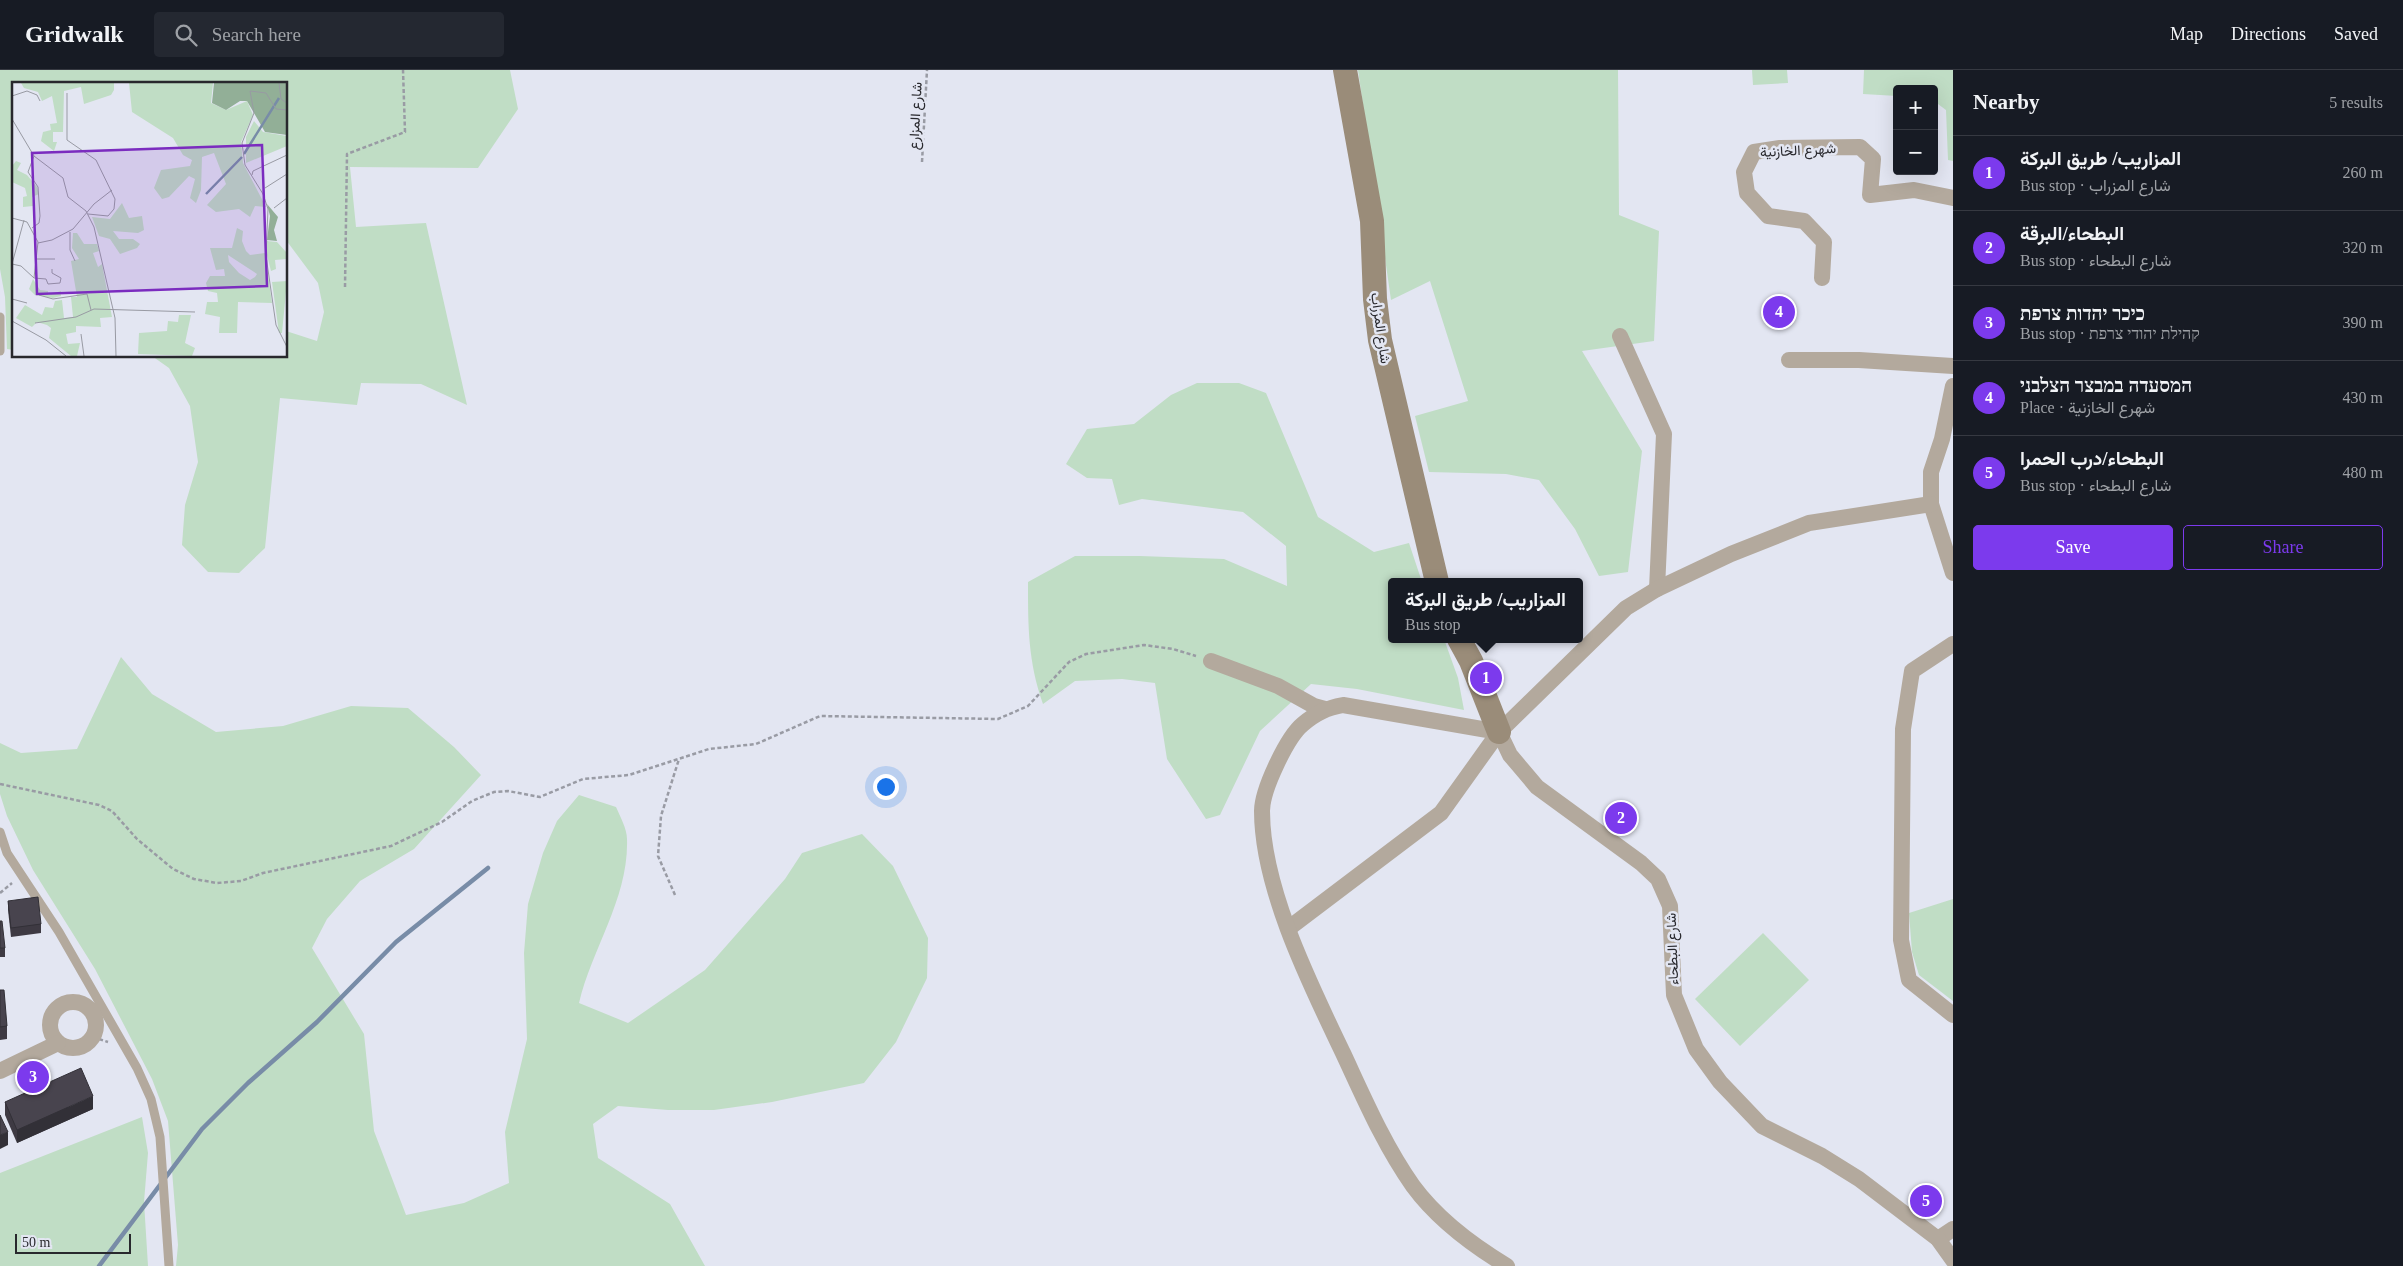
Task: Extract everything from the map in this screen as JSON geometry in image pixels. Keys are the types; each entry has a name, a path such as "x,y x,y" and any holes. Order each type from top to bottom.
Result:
{"street":[{"name":"شارع المزراب","path":"1345,70 1372,221 1375,299 1380,340 1437,578"},
{"name":"شهرع الخازنية","path":"1822,278 1824,242 1804,221 1768,216 1747,193 1744,172 1754,152 1780,148 1860,147 1873,159 1870,196 1914,190 1953,198"},
{"path":"1620,336 1664,434 1657,589"},
{"path":"1789,360 1860,360 1953,366"},
{"path":"1953,386 1942,439 1931,472 1930,504 1953,573"},
{"path":"1289,928 1442,813 1499,732 1626,608 1657,589 1731,554 1809,523 1930,504"},
{"path":"1461,643 1471,661 1499,732"},
{"path":"1953,644 1912,671 1902,729 1901,940 1910,980 1953,1015"},
{"path":"1211,661 1278,686 1314,706 1325,709"},
{"path":"1499,732 1343,705 1325,709 1301,725 1274,768 1265,792 1262,810 1266,850 1279,902 1306,974 1380,1132 1414,1187 1457,1233 1477,1248 1507,1266"},
{"name":"شارع البطحاء","path":"1499,732 1510,755 1537,787 1641,863 1658,880 1670,906 1674,995 1696,1049 1720,1082 1762,1126 1822,1156 1859,1179 1938,1239 1953,1260"},
{"path":"0,1071 58,1043"},
{"path":"1938,1239 1953,1229"}],"lane":[{"path":"0,317 0,351"},
{"path":"0,832 7,853 59,932 137,1068 151,1099 160,1137 169,1266"}],"path":[{"path":"345,287 347,154 405,132 403,70"},
{"name":"شارع المزارع","path":"922,162 927,70"},
{"path":"0,784 106,808 112,811 137,839 173,869 194,879 217,883 241,880 263,873 391,846 442,822 472,801 494,792 508,790 540,797 583,779 629,775 709,749 756,744 820,716 998,719 1028,706 1069,662 1086,654 1144,646 1173,649 1211,661"},
{"path":"675,895 658,856 661,816 679,759"},
{"path":"0,893 22,876"}],"green space":[{"path":"0,70 510,70 518,109 478,168 350,167 356,227 426,223 467,405 421,384 361,383 357,405 280,398 265,548 239,573 208,572 182,545 185,505 198,462 190,406 169,368 155,358 288,358 288,332 317,341 324,312 318,283 288,243 288,82 12,82 12,350 7,349 5,297 0,269"},
{"path":"1358,70 1618,70 1619,215 1659,231 1654,341 1582,351 1642,451 1628,572 1599,576 1575,529 1539,480 1506,474 1429,472 1415,416 1468,401 1430,281 1391,300"},
{"path":"1752,70 1787,70 1788,83 1753,85"},
{"path":"1864,70 1953,70 1953,161 1948,160 1946,110 1938,104 1938,85 1893,85 1893,96 1863,94"},
{"path":"1197,383 1239,383 1266,393 1318,517 1374,552 1409,543 1421,578 1388,578 1388,643 1445,643 1458,678 1464,710 1357,689 1311,684 1260,731 1220,815 1206,819 1167,759 1155,683 1122,679 1075,681 1043,704 1034,673 1030,644 1028,582 1075,556 1224,559 1287,586 1286,546 1243,512 1142,499 1119,505 1112,479 1087,478 1066,464 1087,429 1134,424 1171,395"},
{"path":"121,657 152,694 216,732 283,726 351,706 408,708 454,747 481,775 414,849 360,881 327,919 312,948 364,1034 374,1131 406,1215 464,1203 509,1183 505,1132 527,1039 524,953 528,904 543,853 557,821 579,795 616,807 625,827 627,839 626,861 622,882 579,1003 628,1023 705,970 785,879 802,853 862,834 893,866 928,938 927,978 896,1042 864,1083 772,1102 714,1110 668,1110 618,1106 593,1124 598,1158 670,1204 705,1266 176,1266 178,1245 168,1121 152,1079 95,969 33,870 7,816 0,794 0,743 21,753 77,749"},
{"path":"1953,899 1953,1001 1919,975 1912,952 1909,913"},
{"path":"1763,933 1809,980 1740,1046 1695,999"},
{"path":"142,1117 148,1153 144,1202 148,1266 0,1266 0,1173"}],"building":[{"path":"38,897 41,924 11,928 8,901"},
{"path":"0,921 2,921 5,948 0,948"},
{"path":"0,990 4,990 7,1026 0,1027"},
{"path":"81,1068 93,1096 17,1130 5,1102"},
{"path":"0,1115 8,1132 0,1135"}],"waterway":[{"path":"99,1266 202,1129 248,1083 317,1022 396,942 488,868"}],"place":[{"name":"המסעדה במבצר הצלבני","path":"1779,312"},
{"name":"المزاريب/ طريق البركة","path":"1486,678"},
{"name":"البطحاء/البرقة","path":"1621,818"},
{"name":"כיכר יהדות צרפת","path":"33,1077"},
{"name":"البطحاء/درب الحمرا","path":"1926,1201"}]}
